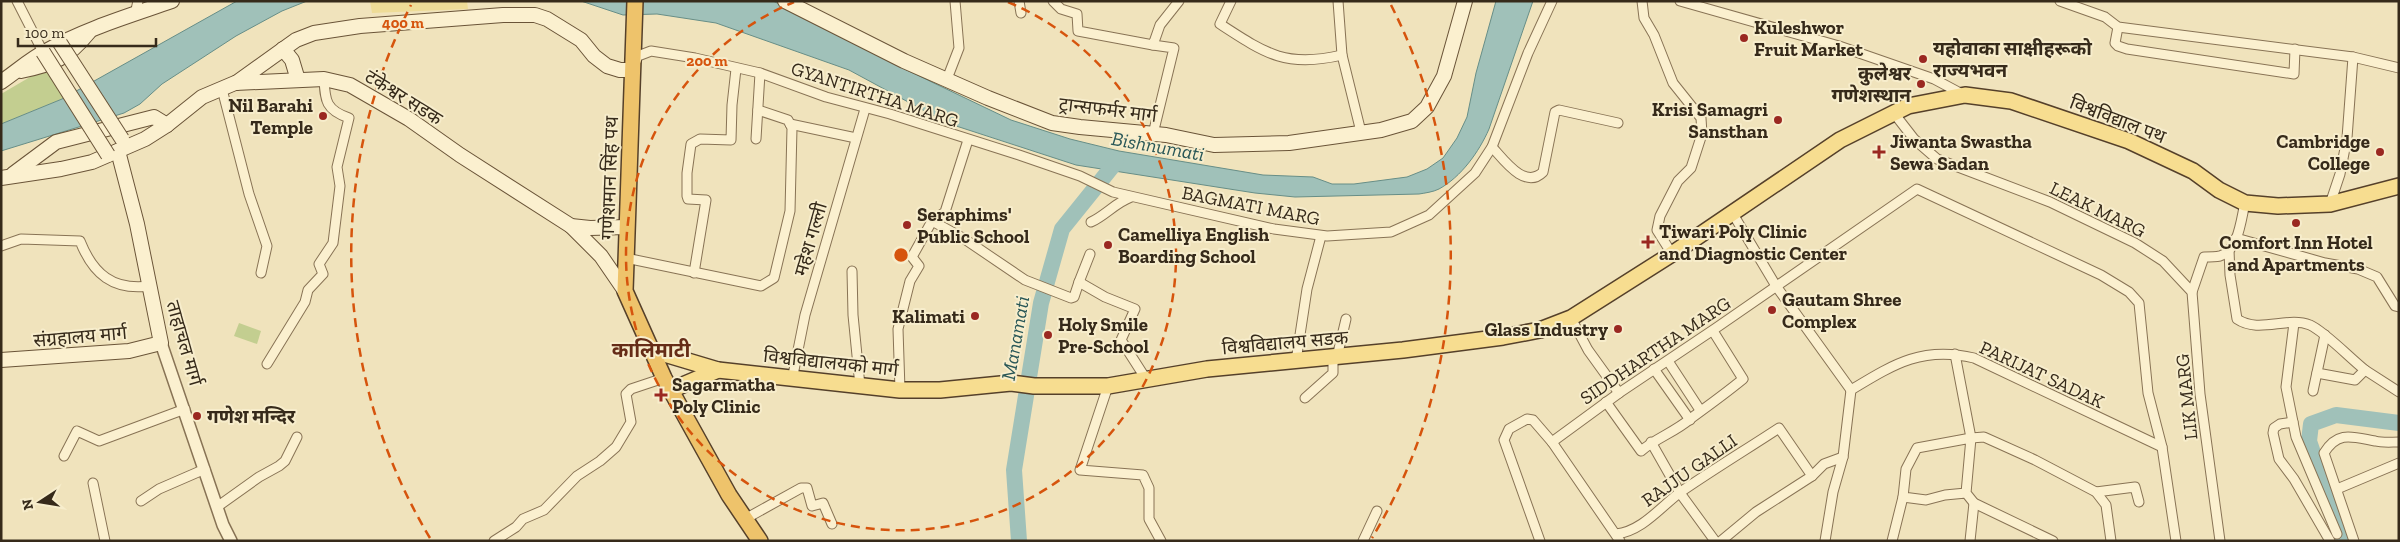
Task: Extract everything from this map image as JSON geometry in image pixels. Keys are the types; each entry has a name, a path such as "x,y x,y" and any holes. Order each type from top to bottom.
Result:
{"highway":[{"name":"गणेशमान सिंह पथ","path":"635,1 625,292 650,350 668,384 729,495 760,541"}],"main road":[{"path":"1,82 43,52 60,43 137,8 172,1"},
{"name":"ट्रान्सफर्मर मार्ग","path":"785,1 904,61 1052,122 1080,128 1153,134 1214,145 1290,143 1381,130 1412,121 1427,107 1444,76 1457,36 1465,1"},
{"path":"229,86 305,35 327,30 520,14 548,19 581,40 594,56 607,66 620,70 632,70"},
{"path":"18,71 44,66 73,51 91,29"},
{"path":"60,43 118,148"},
{"path":"283,49 292,60 298,80"},
{"path":"43,52 118,148"},
{"name":"टंकेश्वर सडक","path":"7,176 61,169 92,162 118,148 145,139 168,125 202,97 229,86 324,79 350,85 409,120 571,226 590,228 627,227"},
{"name":"विश्वविद्याल पथ","path":"1571,318 1733,214 1840,140 1893,112 1927,100 1965,95 2011,101 2129,141 2193,171 2219,190 2245,203 2278,206 2330,204 2399,186"},
{"path":"7,176 56,142 154,117 168,125"},
{"name":"ताहाचल मार्ग","path":"118,148 137,224 161,343"},
{"path":"571,226 601,256 625,292"},
{"name":"विश्वविद्यालय सडक","path":"1034,386 1108,386 1207,369 1335,357 1503,337 1540,330 1571,318"},
{"name":"संग्रहालय मार्ग","path":"1,360 129,352 161,343"},
{"name":"विश्वविद्यालयको मार्ग","path":"650,350 718,370 792,380 900,390 940,390 1012,384 1034,386"},
{"path":"668,384 718,370"}],"street":[{"path":"17,1 43,52"},
{"path":"947,80 959,48 956,1"},
{"path":"1020,1 1021,13"},
{"path":"1053,1 1061,9 1077,14 1078,31 1174,48 1153,134"},
{"path":"1153,45 1160,25 1179,1"},
{"path":"1231,1 1220,24 1274,57 1293,60 1322,59 1342,54"},
{"path":"1338,1 1342,54 1361,132"},
{"name":"BAGMATI MARG","path":"1113,192 1274,229 1321,236 1391,232 1429,216 1475,173 1492,147 1528,53 1552,1"},
{"path":"1642,1 1644,18 1654,35 1673,83 1701,118 1702,134 1691,168 1678,181 1660,216 1657,230 1672,254"},
{"path":"1680,1 1839,46 1934,79 1965,95"},
{"path":"2060,1 2105,17 2118,27 2353,57 2399,68"},
{"path":"2118,27 2115,43 2127,49 2294,74 2295,49"},
{"name":"GYANTIRTHA MARG","path":"632,70 638,56 651,51 695,58 760,74 864,109 890,114 1080,176 1113,192"},
{"path":"2330,204 2340,174 2347,138 2353,57"},
{"path":"694,273 706,200 688,199 687,196 687,173 691,144 700,139 731,140 736,69"},
{"path":"756,139 760,74"},
{"path":"267,364 305,302 308,290 323,274 319,264 333,243 340,186 337,167 349,118 336,114 325,100 324,79"},
{"path":"229,86 249,194 267,246 261,273"},
{"name":"महेश गल्ली","path":"792,380 805,315 864,109"},
{"path":"626,258 761,286 774,278 790,211 792,128 788,120 758,110"},
{"path":"1492,147 1516,171 1531,178 1538,177 1543,172 1555,112 1559,110 1618,123"},
{"name":"LEAK MARG","path":"1893,112 1914,139 1937,159 2050,202 2135,243 2163,261 2192,292"},
{"path":"790,124 856,138"},
{"path":"900,390 898,328 910,281 919,264 912,258 932,221 945,212 968,140"},
{"name":"SIDDHARTHA MARG","path":"1552,442 1606,402 1917,189 2101,274 2129,292 2140,303 2148,393 2162,447"},
{"path":"1091,222 1099,218 1117,202 1132,196"},
{"path":"2192,292 2204,258 2221,256 2229,250 2236,238 2245,203"},
{"path":"1733,214 1776,286 1851,390 1844,457 1833,492 1826,541"},
{"path":"932,221 963,238 1025,280 1073,298 1090,254"},
{"path":"1296,360 1308,289 1321,236"},
{"path":"2236,238 2324,262 2358,269 2377,277 2395,306 2399,308"},
{"path":"1,246 21,239 80,241 96,272 124,286 150,286"},
{"path":"2229,250 2230,275 2237,319 2248,325 2294,323 2309,325 2325,334 2364,370 2399,392"},
{"path":"852,271 853,315 860,386"},
{"path":"1079,282 1105,297 1135,309 1121,340 1146,380"},
{"name":"LIK MARG","path":"2192,292 2200,394 2220,541"},
{"path":"1571,318 1588,350 1619,393"},
{"path":"1305,398 1333,373 1335,357 1346,319"},
{"path":"2294,323 2286,386 2296,436 2332,524 2333,537"},
{"path":"1606,402 1641,451 1652,442 1690,420 1700,410 1743,378 1712,331"},
{"path":"2313,390 2325,334"},
{"name":"ताहाचल मार्ग","path":"161,343 217,507 231,541"},
{"path":"1956,354 1972,438 1966,493 1974,503 2053,541"},
{"name":"PARIJAT SADAK","path":"1851,390 1904,360 1932,355 1956,354 1974,358 2162,447"},
{"path":"1668,361 1700,410"},
{"path":"1654,369 1690,420"},
{"path":"2317,373 2355,380 2364,370"},
{"path":"494,541 516,527 523,519 544,510 577,476 600,462 616,447 631,422 626,394 631,389 668,384"},
{"path":"1108,386 1080,470 1143,475 1149,488 1149,519 1161,541"},
{"path":"64,456 77,431 99,441 185,409"},
{"path":"1540,541 1504,440 1510,429 1527,419 1533,420 1552,442 1618,537"},
{"path":"2293,422 2276,425 2273,433 2280,459 2323,529 2333,537"},
{"name":"RAJJU GALLI","path":"1618,537 1652,516 1680,493 1779,428 1812,476"},
{"path":"2354,541 2324,453 2334,441 2343,437 2357,436 2377,442 2399,442"},
{"path":"217,507 285,461 297,437"},
{"path":"1892,541 1903,497 1906,469 1917,448 1984,437 2035,460 2096,492 2106,505 2111,541"},
{"path":"1652,442 1680,493 1715,541"},
{"path":"2162,447 2176,541"},
{"path":"1721,541 1756,512 1812,476 1824,464 1844,457"},
{"path":"2337,489 2399,463"},
{"path":"141,501 159,489 205,469"},
{"path":"93,484 105,541"},
{"path":"2300,490 2316,484"},
{"path":"2096,492 2135,487 2139,502"},
{"path":"746,519 801,488 807,488 812,506 823,503 832,524"},
{"path":"1903,497 1926,500 1945,495 1966,493"},
{"path":"1970,541 1974,503"},
{"path":"1363,541 1377,511"},
{"path":"2323,529 2332,524"}],"green space":[{"path":"42,70 77,90 62,99 1,124 1,94"},
{"path":"239,323 261,331 257,344 234,336"}],"sand":[{"path":"370,1 467,1 468,9 372,13"}],"water":[{"path":"237,1 307,1 282,11 236,36 162,84 140,104 124,113 1,151 1,124 62,99"},
{"path":"581,1 773,1 832,29 890,62 1011,120 1070,139 1119,151 1263,175 1313,177 1332,184 1354,184 1407,177 1427,169 1443,158 1457,138 1467,117 1476,73 1496,1 1533,1 1489,129 1475,155 1455,178 1439,189 1419,194 1295,197 1255,193 1076,165 947,123 849,70 716,23 657,14 623,15"}],"waterway":[{"name":"Manamati","path":"1019,541 1014,470 1041,303 1062,229 1116,162"},
{"path":"2343,541 2309,441 2311,424 2336,415 2399,423"}],"place":[{"name":"Kuleshwor Fruit Market","path":"1744,38"},
{"name":"यहोवाका साक्षीहरूको राज्यभवन","path":"1923,59"},
{"name":"कुलेश्वर गणेशस्थान","path":"1921,84"},
{"name":"Nil Barahi Temple","path":"323,116"},
{"name":"Krisi Samagri Sansthan","path":"1778,120"},
{"name":"Jiwanta Swastha Sewa Sadan","path":"1879,152"},
{"name":"Cambridge College","path":"2380,152"},
{"name":"Comfort Inn Hotel and Apartments","path":"2296,223"},
{"name":"Seraphims' Public School","path":"907,225"},
{"name":"Tiwari Poly Clinic and Diagnostic Center","path":"1648,242"},
{"name":"Camelliya English Boarding School","path":"1108,245"},
{"name":"Gautam Shree Complex","path":"1772,310"},
{"name":"Kalimati","path":"975,316"},
{"name":"Glass Industry","path":"1618,329"},
{"name":"Holy Smile Pre-School","path":"1048,335"},
{"name":"Sagarmatha Poly Clinic","path":"661,395"},
{"name":"गणेश मन्दिर","path":"197,416"}],"district":[{"name":"कालिमाटी","path":"651,350"}],"water label":[{"name":"Bishnumati","path":"1158,146"}]}
